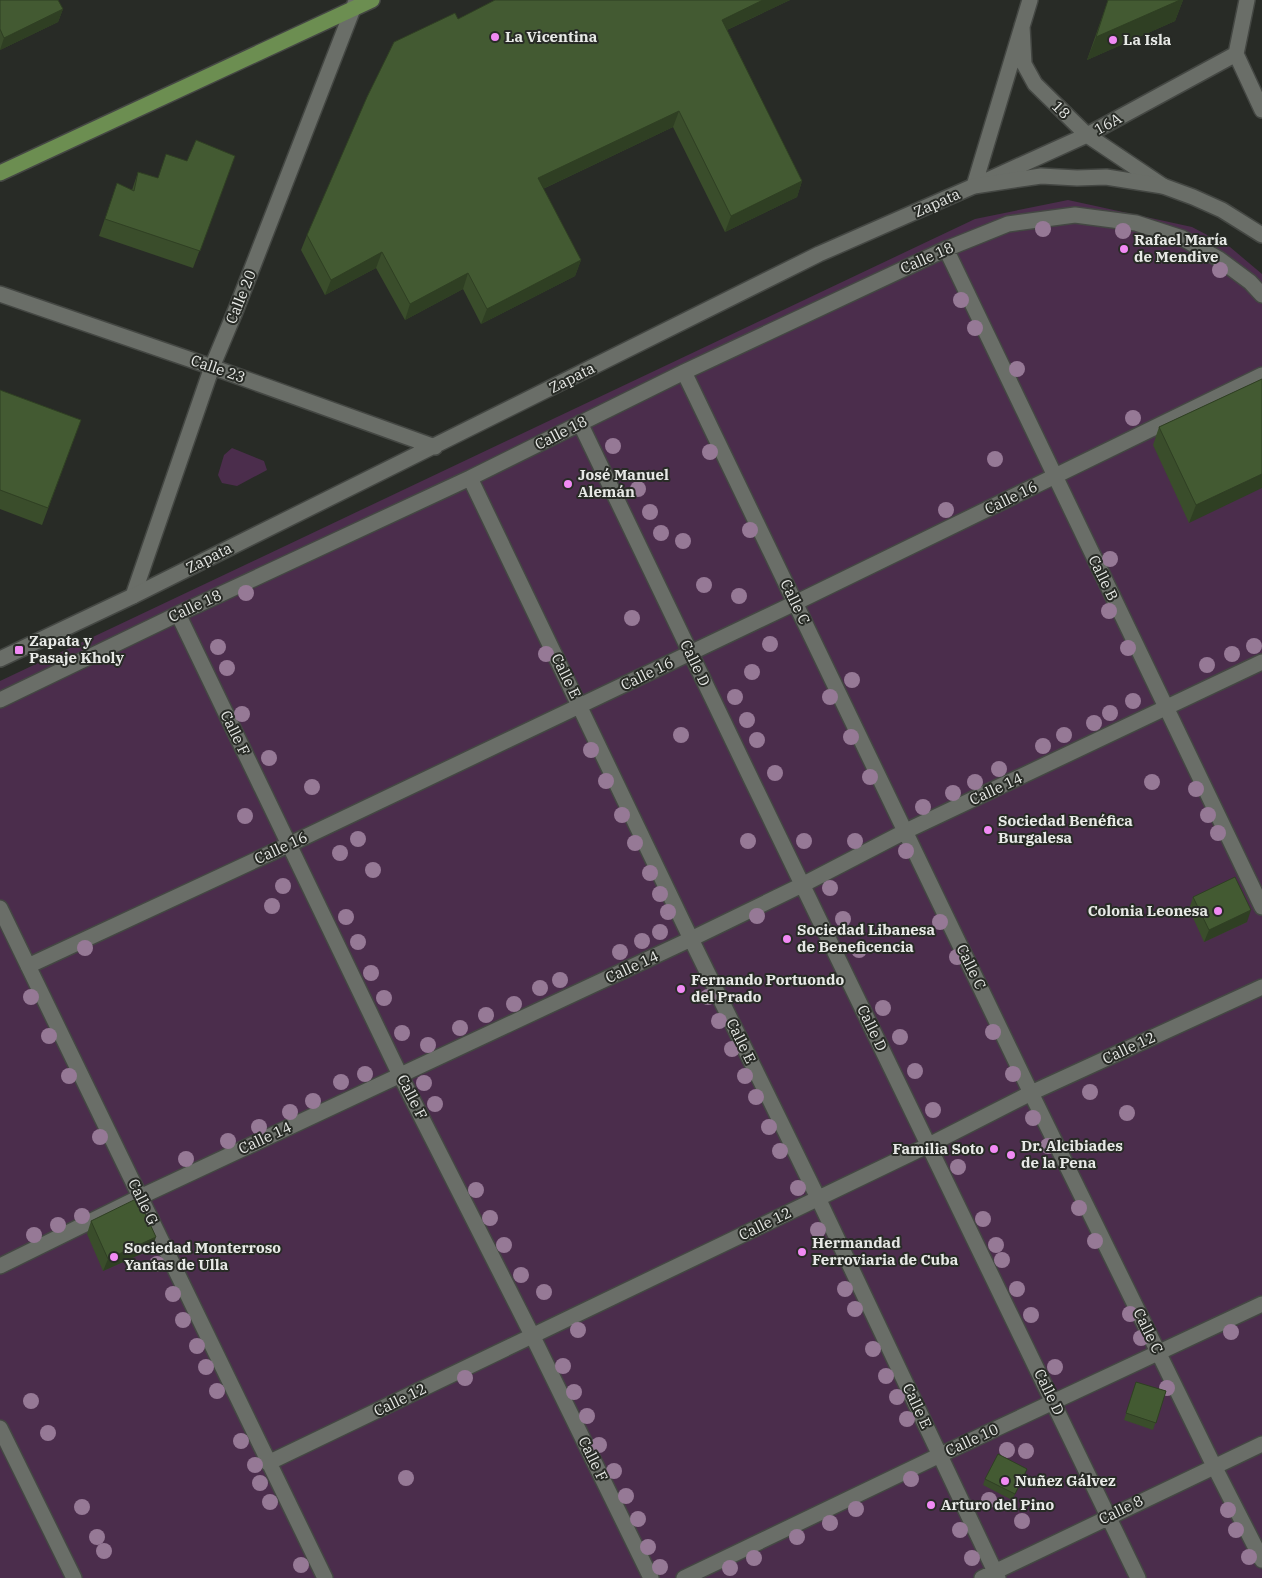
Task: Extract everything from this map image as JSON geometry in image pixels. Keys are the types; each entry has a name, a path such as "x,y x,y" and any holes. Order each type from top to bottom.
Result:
{"main road":[{"path":"0,173 354,5 372,0"},
{"path":"974,186 1030,0"},
{"path":"1247,0 1236,54 1262,110"},
{"name":"Calle 20","path":"133,596 212,367 236,312 354,5"},
{"name":"18","path":"1022,26 1024,64 1035,84 1087,136 1163,186"},
{"name":"16A","path":"974,186 1087,136 1236,54"},
{"name":"Zapata","path":"0,659 133,596 435,447 819,254 974,186 1041,176 1106,177 1163,186"},
{"path":"1163,186 1222,210 1262,235"},
{"name":"Calle 18","path":"0,700 178,614 470,478 684,372 946,249 1008,224 1075,215 1136,223 1182,238 1219,259 1250,282 1262,295"},
{"name":"Calle B","path":"946,249 1262,907"},
{"name":"Calle 23","path":"0,294 435,447"},
{"name":"Calle C","path":"684,372 1031,1093 1262,1560"},
{"name":"Calle 16","path":"28,966 288,845 796,603 1262,376"},
{"name":"Calle D","path":"580,423 1138,1578"},
{"name":"Calle E","path":"470,478 691,940 818,1198 940,1455 992,1576"},
{"name":"Calle F","path":"178,614 400,1074 532,1335 651,1578"},
{"name":"Calle 14","path":"0,1266 140,1197 400,1074 691,940 906,832 1262,662"},
{"name":"Calle G","path":"0,908 324,1578"},
{"name":"Calle 12","path":"268,1463 929,1145 1031,1093 1262,987"},
{"name":"Calle 10","path":"684,1578 1262,1304"},
{"path":"0,1428 74,1578"},
{"name":"Calle 8","path":"992,1576 1109,1516 1262,1444"}],"shaded area":[{"path":"1068,200 1192,227 1230,247 1262,274 1262,1578 0,1578 0,681 975,219"},
{"path":"232,448 264,461 267,470 237,486 222,483 218,475 224,455"}],"building":[{"path":"0,0 58,0 63,9 4,38 0,29"},
{"path":"495,0 763,0 722,20 802,181 731,216 679,111 538,178 581,260 487,309 468,273 410,304 382,252 331,280 307,235 367,97 394,42 455,13 458,19"},
{"path":"1108,0 1180,0 1096,37"},
{"path":"196,140 235,156 200,251 105,219 117,183 134,191 138,172 158,178 166,154 187,161"},
{"path":"1262,379 1262,474 1196,505 1159,427"},
{"path":"0,390 81,420 48,508 0,490"},
{"path":"1235,877 1251,910 1209,930 1193,897"},
{"path":"138,1198 156,1237 108,1259 91,1221"},
{"path":"1136,1382 1166,1391 1156,1423 1126,1413"},
{"path":"998,1454 1027,1469 1015,1494 985,1479"}],"place":[{"name":"La Vicentina","path":"495,37"},
{"name":"La Isla","path":"1113,40"},
{"name":"Rafael María de Mendive","path":"1124,249"},
{"name":"José Manuel Alemán","path":"568,484"},
{"name":"Zapata y Pasaje Kholy","path":"19,650"},
{"name":"Sociedad Benéfica Burgalesa","path":"988,830"},
{"name":"Colonia Leonesa","path":"1218,911"},
{"name":"Sociedad Libanesa de Beneficencia","path":"787,939"},
{"name":"Fernando Portuondo del Prado","path":"681,989"},
{"name":"Familia Soto","path":"994,1149"},
{"name":"Dr. Alcibiades de la Pena","path":"1011,1155"},
{"name":"Hermandad Ferroviaria de Cuba","path":"802,1252"},
{"name":"Sociedad Monterroso Yantas de Ulla","path":"114,1257"},
{"name":"Nuñez Gálvez","path":"1005,1481"},
{"name":"Arturo del Pino","path":"931,1505"}]}
